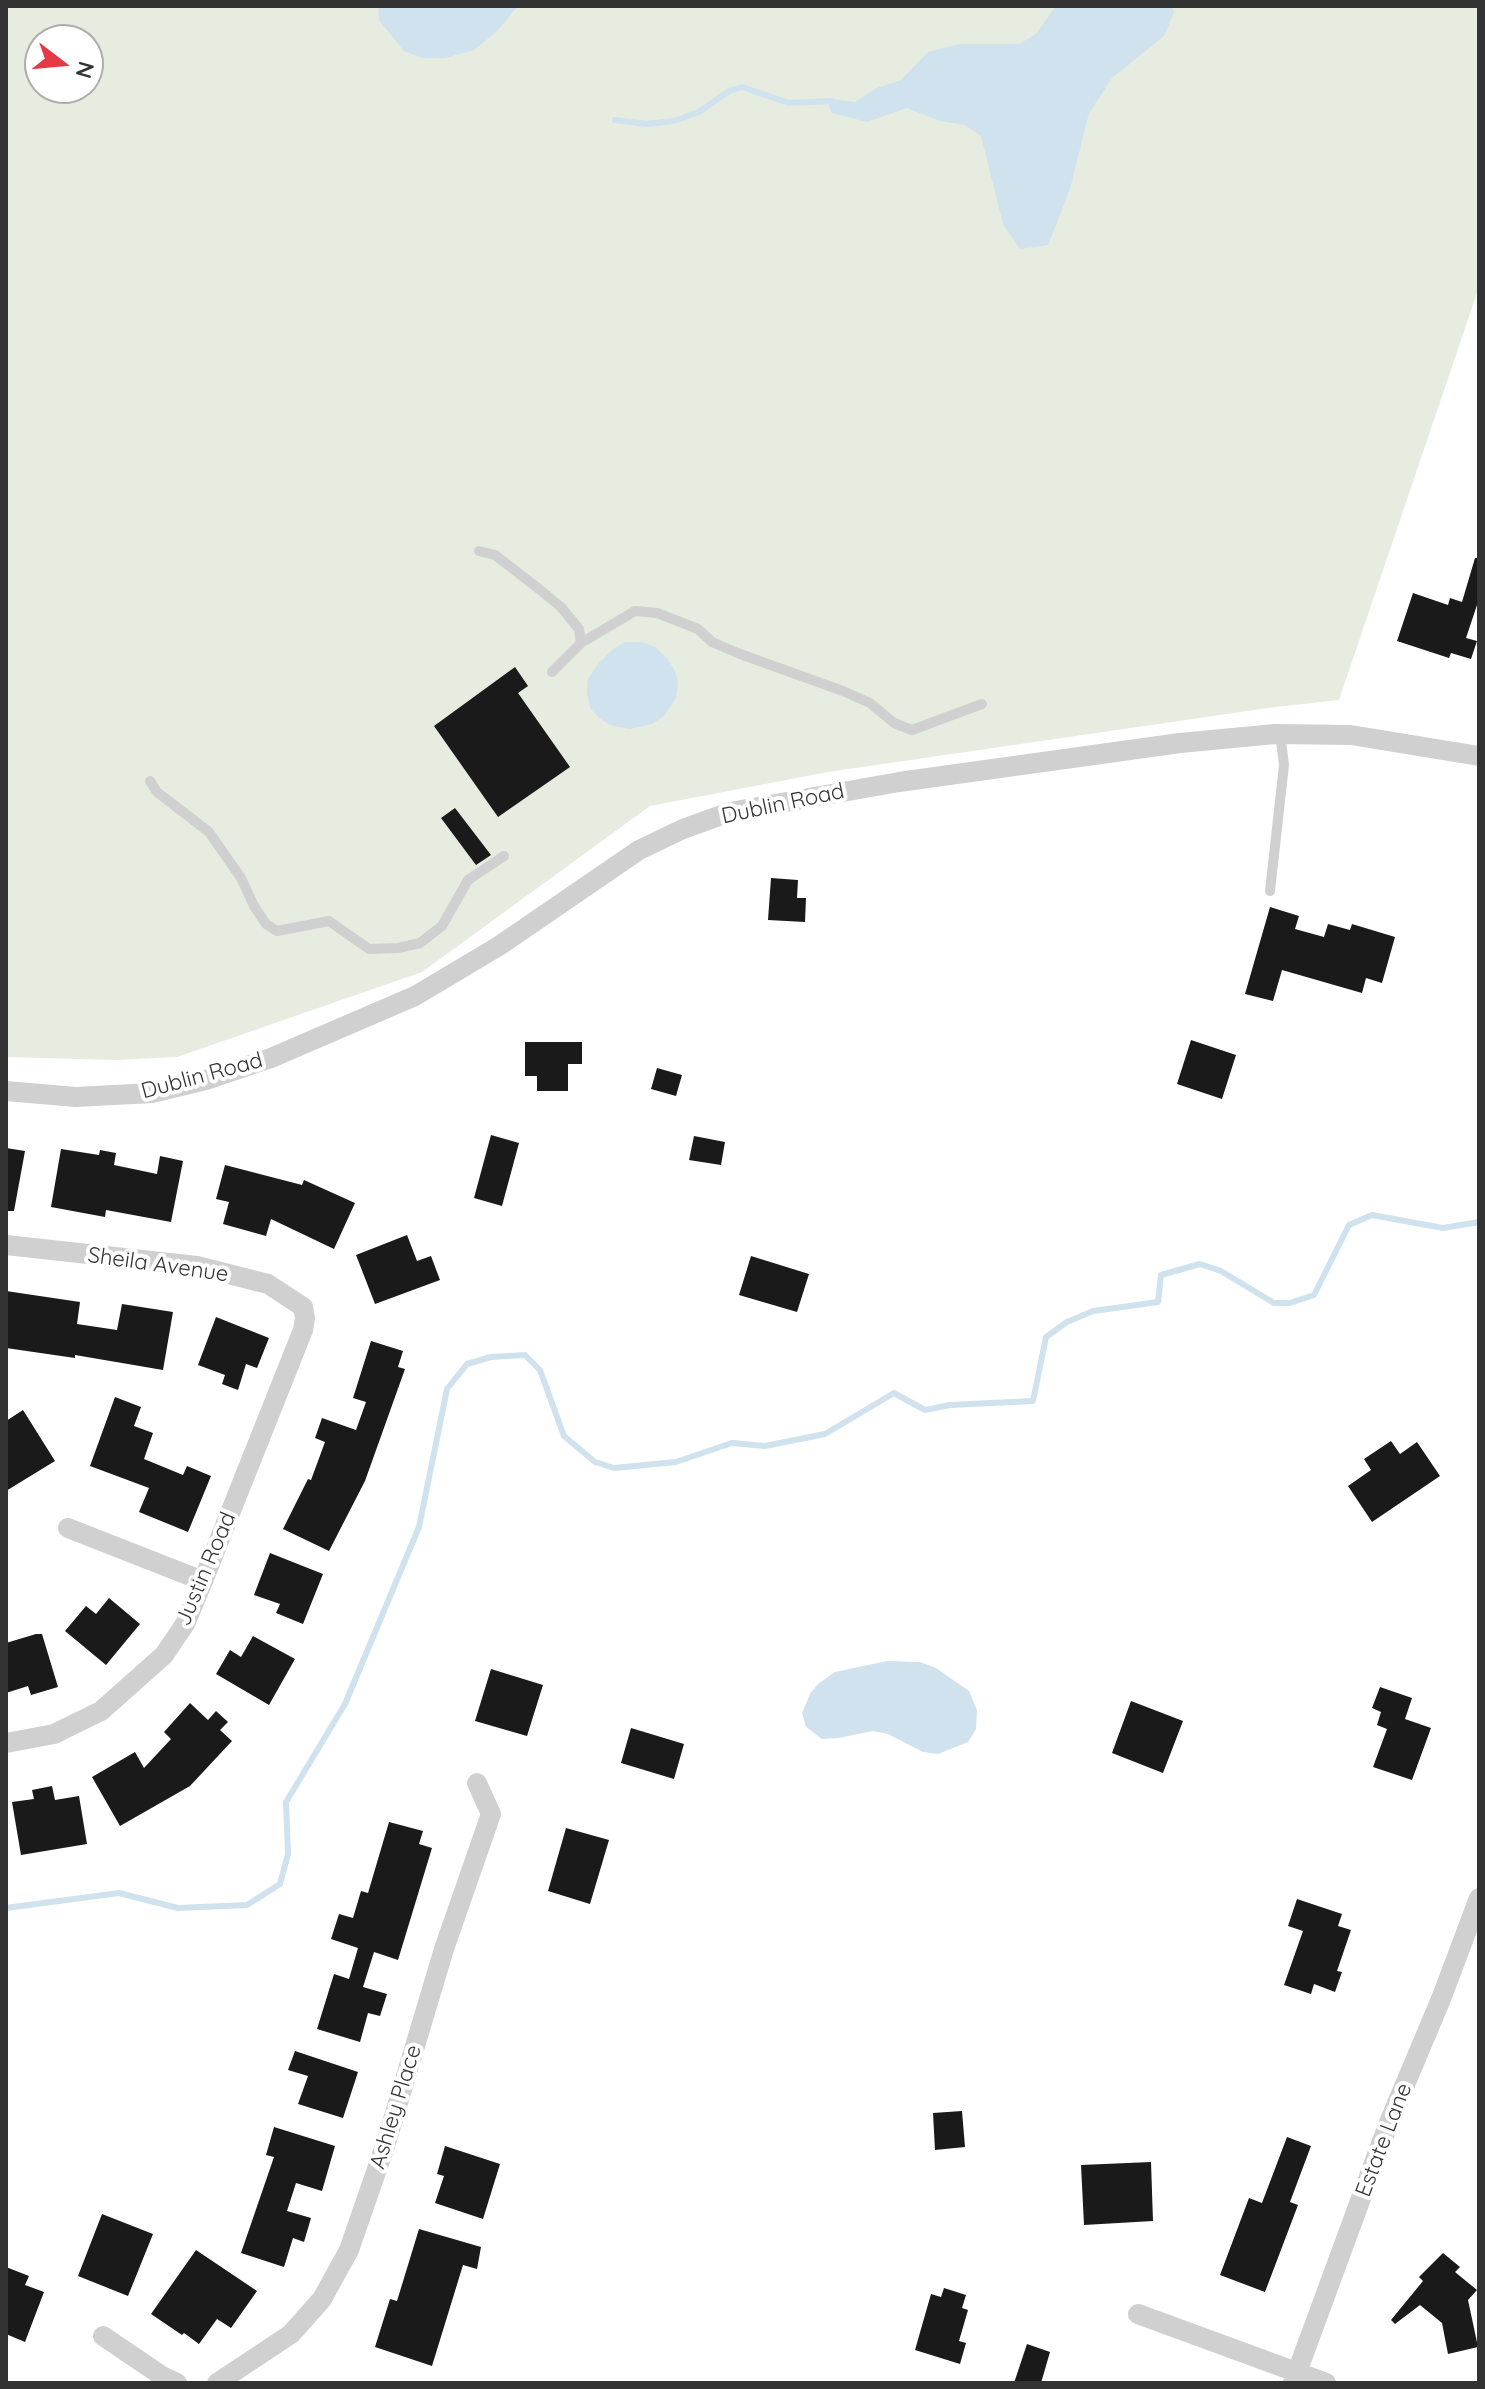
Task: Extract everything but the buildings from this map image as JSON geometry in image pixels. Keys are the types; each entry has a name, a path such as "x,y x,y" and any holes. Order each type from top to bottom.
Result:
{"street":[{"name":"Dublin Road","path":"6,1091 76,1097 152,1093 206,1080 271,1058 372,1017 425,991 499,946 630,855 683,829 730,812 899,782 1180,743 1280,733 1351,735 1479,756"},
{"name":"Sheila Avenue","path":"6,1245 197,1266 268,1284 303,1307"},
{"name":"Justin Road","path":"6,1743 54,1734 101,1711 164,1655 185,1624 203,1581 303,1330 303,1307"},
{"path":"68,1528 203,1581"},
{"name":"Ashley Place","path":"217,2383 291,2334 322,2299 349,2250 386,2143 444,1949 491,1814 477,1783"},
{"name":"Estate Lane","path":"1294,2378 1388,2125 1479,1898"},
{"path":"1138,2314 1294,2378 1326,2383"},
{"path":"103,2336 177,2383"}],"lane":[{"path":"479,551 495,555 561,607 579,629 581,643"},
{"path":"552,672 581,643 635,611 657,613 698,629 712,642 740,654 843,691 870,703 894,723 912,730 982,704"},
{"path":"1270,891 1284,765 1280,733"},
{"path":"150,781 157,792 209,832 241,878 266,924 277,931 329,921 369,949 420,943 442,926 468,880 504,856"}],"shaded area":[{"path":"6,6 1479,6 1479,287 1339,700 828,772 650,806 422,972 177,1057 115,1060 6,1057"}],"water":[{"path":"378,6 518,6 496,32 474,50 445,58 422,58 404,51 379,20"},
{"path":"1056,6 1172,6 1174,13 1164,36 1112,78 1089,113 1070,189 1048,245 1020,249 1003,224 981,136 965,125 940,121 907,108 867,122 832,113 829,106 832,99 855,102 877,88 901,80 928,52 959,44 1019,44 1036,34"},
{"path":"625,642 642,642 655,647 667,658 678,682 676,698 664,716 652,724 630,729 610,725 599,718 590,708 587,692 588,679 599,663"},
{"path":"887,1661 920,1662 936,1668 969,1691 977,1710 976,1729 968,1742 938,1754 923,1752 888,1734 873,1731 822,1739 806,1727 802,1713 818,1684 835,1672"}],"waterway":[{"path":"615,120 646,124 674,121 699,112 729,91 742,87 789,103 831,101"},
{"path":"6,1908 119,1893 178,1908 247,1905 280,1884 288,1854 286,1802 345,1704 419,1527 447,1389 467,1364 491,1357 525,1355 540,1370 564,1436 595,1462 614,1468 676,1462 732,1443 765,1446 825,1434 894,1393 925,1410 950,1405 1033,1401 1046,1337 1067,1322 1093,1311 1158,1302 1161,1275 1200,1264 1221,1271 1274,1303 1290,1303 1314,1295 1349,1225 1372,1215 1443,1228 1479,1222"}]}
